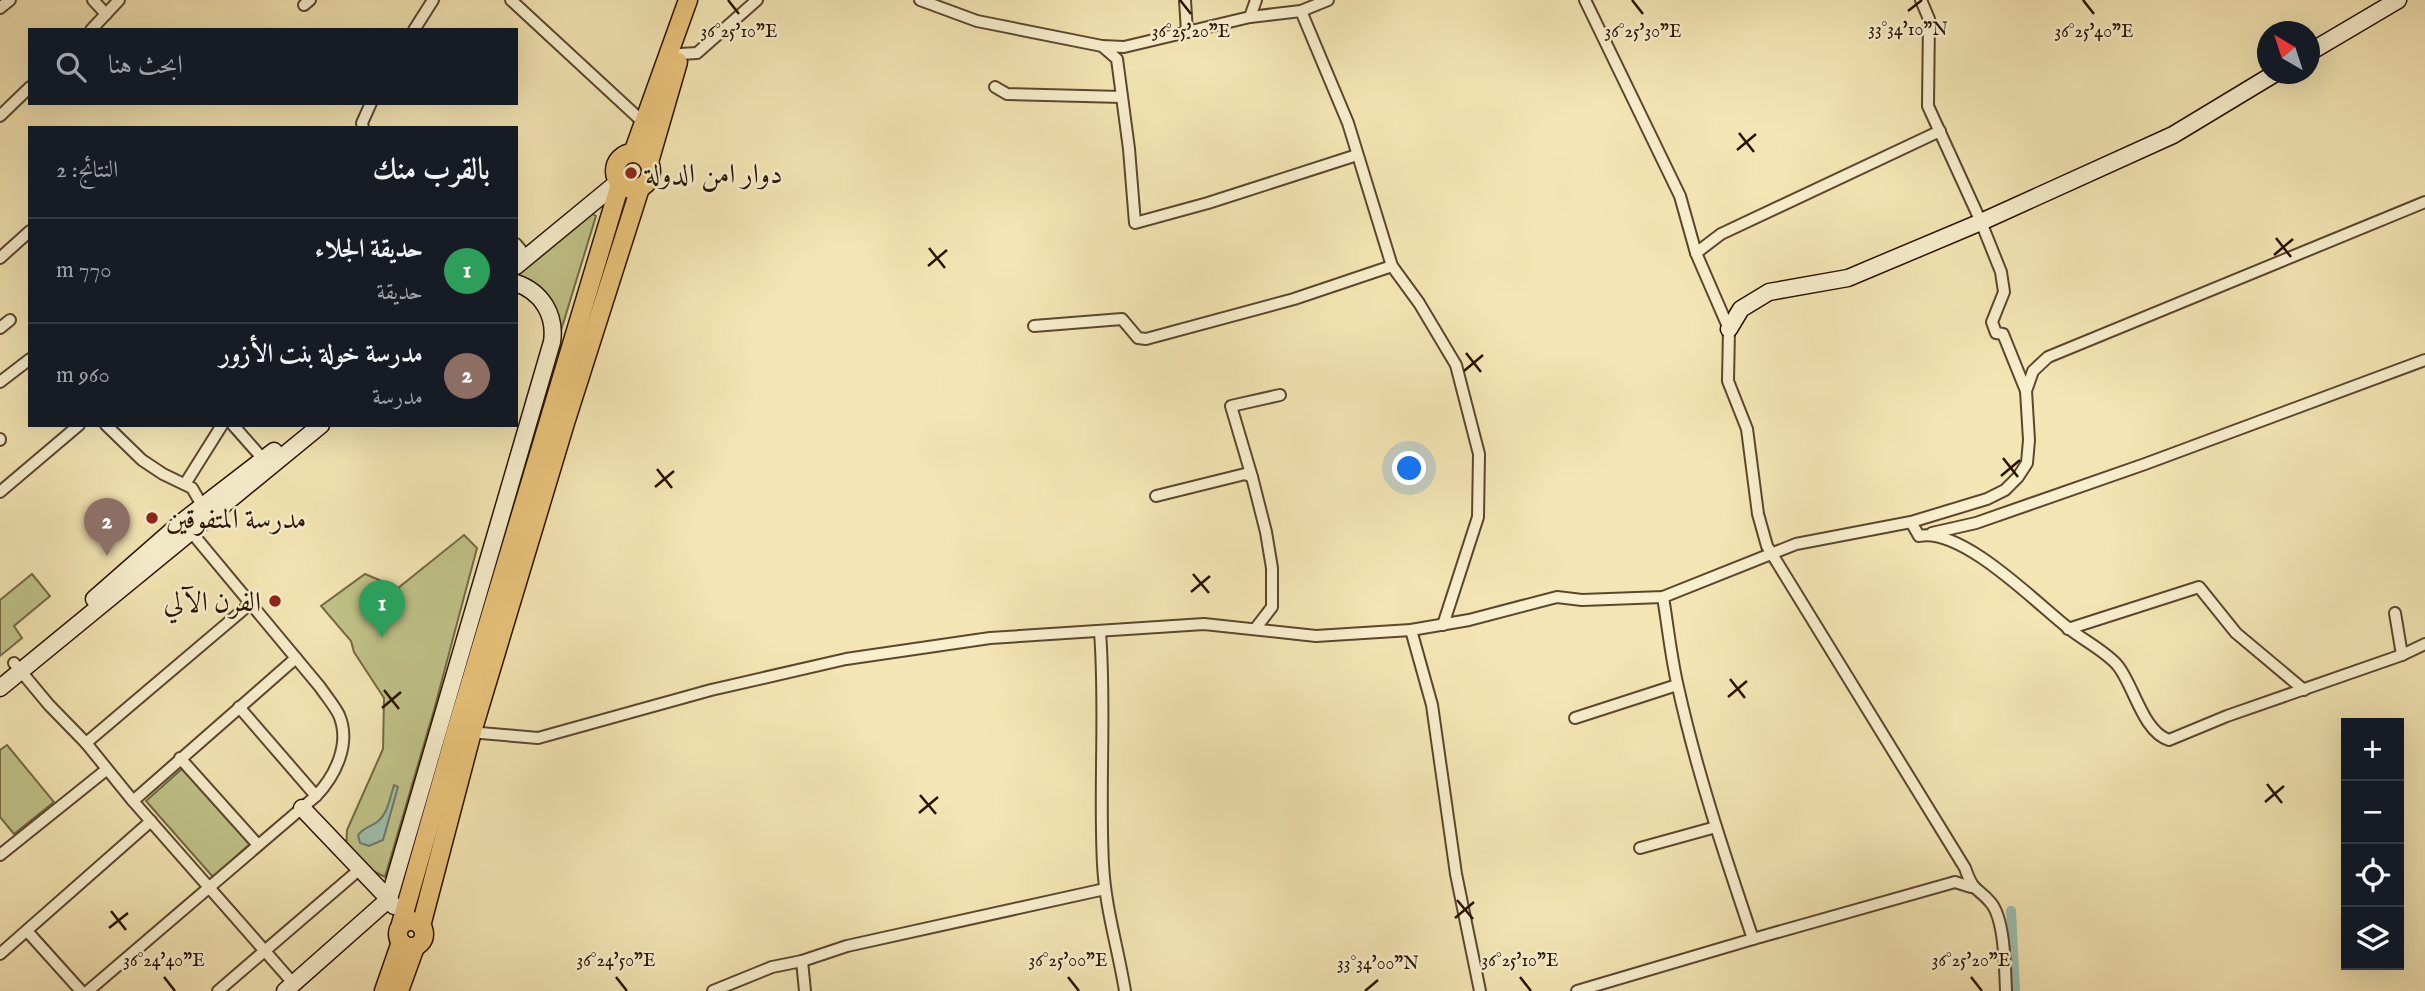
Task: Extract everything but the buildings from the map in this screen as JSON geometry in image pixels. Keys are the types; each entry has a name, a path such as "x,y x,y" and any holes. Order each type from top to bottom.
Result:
{"main road":[{"path":"2320,46 2398,0"},
{"path":"289,987 390,899 518,523 640,188 650,177 641,158 644,123 686,7"},
{"path":"641,158 680,54 686,7"},
{"path":"1729,329 1741,309 1769,292 1848,278 1981,222 2174,135 2258,84"},
{"path":"384,991 408,944 424,938 421,926 464,732 518,523 618,180 620,159 641,158"},
{"path":"618,180 627,189 640,188"},
{"path":"518,252 618,180"},
{"path":"518,284 530,289 548,309 554,325 518,523"},
{"path":"552,342 570,347"},
{"path":"188,527 203,507 304,427"},
{"path":"0,688 17,667 188,527 318,427"},
{"path":"0,675 17,667"},
{"path":"408,944 398,933 464,732"},
{"path":"302,808 390,899 401,924"},
{"path":"401,924 414,921 421,926"},
{"path":"399,991 408,944"}],"street":[{"path":"0,8 10,0"},
{"path":"93,0 106,14"},
{"path":"92,28 119,0"},
{"path":"415,28 433,0"},
{"path":"511,0 644,123"},
{"path":"680,54 697,53 757,0"},
{"path":"1185,0 1187,32"},
{"path":"1250,17 1256,0"},
{"path":"925,1 977,21 1102,46 1124,47 1250,17 1301,11 1328,0"},
{"path":"1585,0 1680,196 1696,253 1729,329 1728,381 1747,429 1758,514 1767,546 1965,868 1972,887"},
{"path":"464,732 538,738 711,690 846,659 990,638 1204,624 1316,636 1411,630 1469,621 1557,597 1583,600 1663,597 1796,544 1911,522 1987,499 2006,490 2027,463 2029,440 2026,391 2003,334 1996,332 1992,322 2004,292 2001,272 1928,106 1929,19 1921,0"},
{"path":"1301,11 1348,123 1392,265 1419,303 1456,365 1479,454 1478,517 1443,625"},
{"path":"1102,46 1117,59 1129,149 1135,223 1208,203 1357,155"},
{"path":"995,87 1007,94 1122,97"},
{"path":"0,116 28,89"},
{"path":"363,126 370,105"},
{"path":"1696,253 1721,234 1940,131"},
{"path":"2026,391 2033,371 2048,357 2425,202"},
{"path":"0,258 28,233"},
{"path":"1034,326 1122,319 1138,338 1146,339 1294,299 1392,265"},
{"path":"0,328 10,320"},
{"path":"1911,522 1919,536 1976,523 2425,360"},
{"path":"0,382 28,361"},
{"path":"1255,629 1272,607 1272,568 1266,532 1231,406 1280,395"},
{"path":"0,492 77,427"},
{"path":"108,427 142,460 196,492 203,507"},
{"path":"185,484 221,427"},
{"path":"235,427 264,459"},
{"path":"1156,496 1245,474 1252,477"},
{"path":"88,991 316,796 332,775 343,747 343,730 339,715 320,687 188,527"},
{"path":"1930,534 1944,538 1987,561 2068,629 2118,666 2160,737 2169,740 2227,716 2402,655 2425,644"},
{"path":"2068,629 2199,587 2236,633 2304,690"},
{"path":"1663,597 1677,685 1716,827 1753,939"},
{"path":"86,743 250,604"},
{"path":"2395,613 2402,655"},
{"path":"1411,630 1432,705 1456,874 1480,991"},
{"path":"1100,632 1104,685 1103,864 1105,889 1125,991"},
{"path":"133,801 296,658"},
{"path":"17,667 210,888 263,951 289,987"},
{"path":"1575,718 1677,685"},
{"path":"239,707 316,796"},
{"path":"180,758 258,845"},
{"path":"0,855 106,770"},
{"path":"0,954 151,821"},
{"path":"1640,848 1716,827"},
{"path":"218,991 359,869"},
{"path":"1577,991 1955,882 1972,887 1992,903 1999,920 2006,991"},
{"path":"713,991 772,967 802,961 847,946 1105,889"},
{"path":"27,931 81,991"},
{"path":"802,961 804,991"}],"green space":[{"path":"589,212 596,216 559,337 518,283 518,269"},
{"path":"464,535 477,548 434,710 385,877 365,867 346,849 347,830 383,749 384,698 354,652 351,641 321,606 365,574 398,588"},
{"path":"32,574 50,596 14,626 22,638 0,656 0,600"},
{"path":"7,745 54,802 14,834 0,817 0,750"},
{"path":"184,767 251,843 213,877 146,801"}],"shaded area":[{"path":"394,785 398,787 383,840 369,846 360,843 358,835 384,815"}],"waterway":[{"path":"2011,911 2015,991"}],"place":[{"name":"دوار امن الدولة","path":"631,173"},
{"name":"مدرسة المتفوقين","path":"152,518"},
{"name":"مدرسة خولة بنت الأزور","path":"107,556"},
{"name":"الفرن الآلي","path":"275,601"},
{"name":"حديقة الجلاء","path":"382,638"}]}
